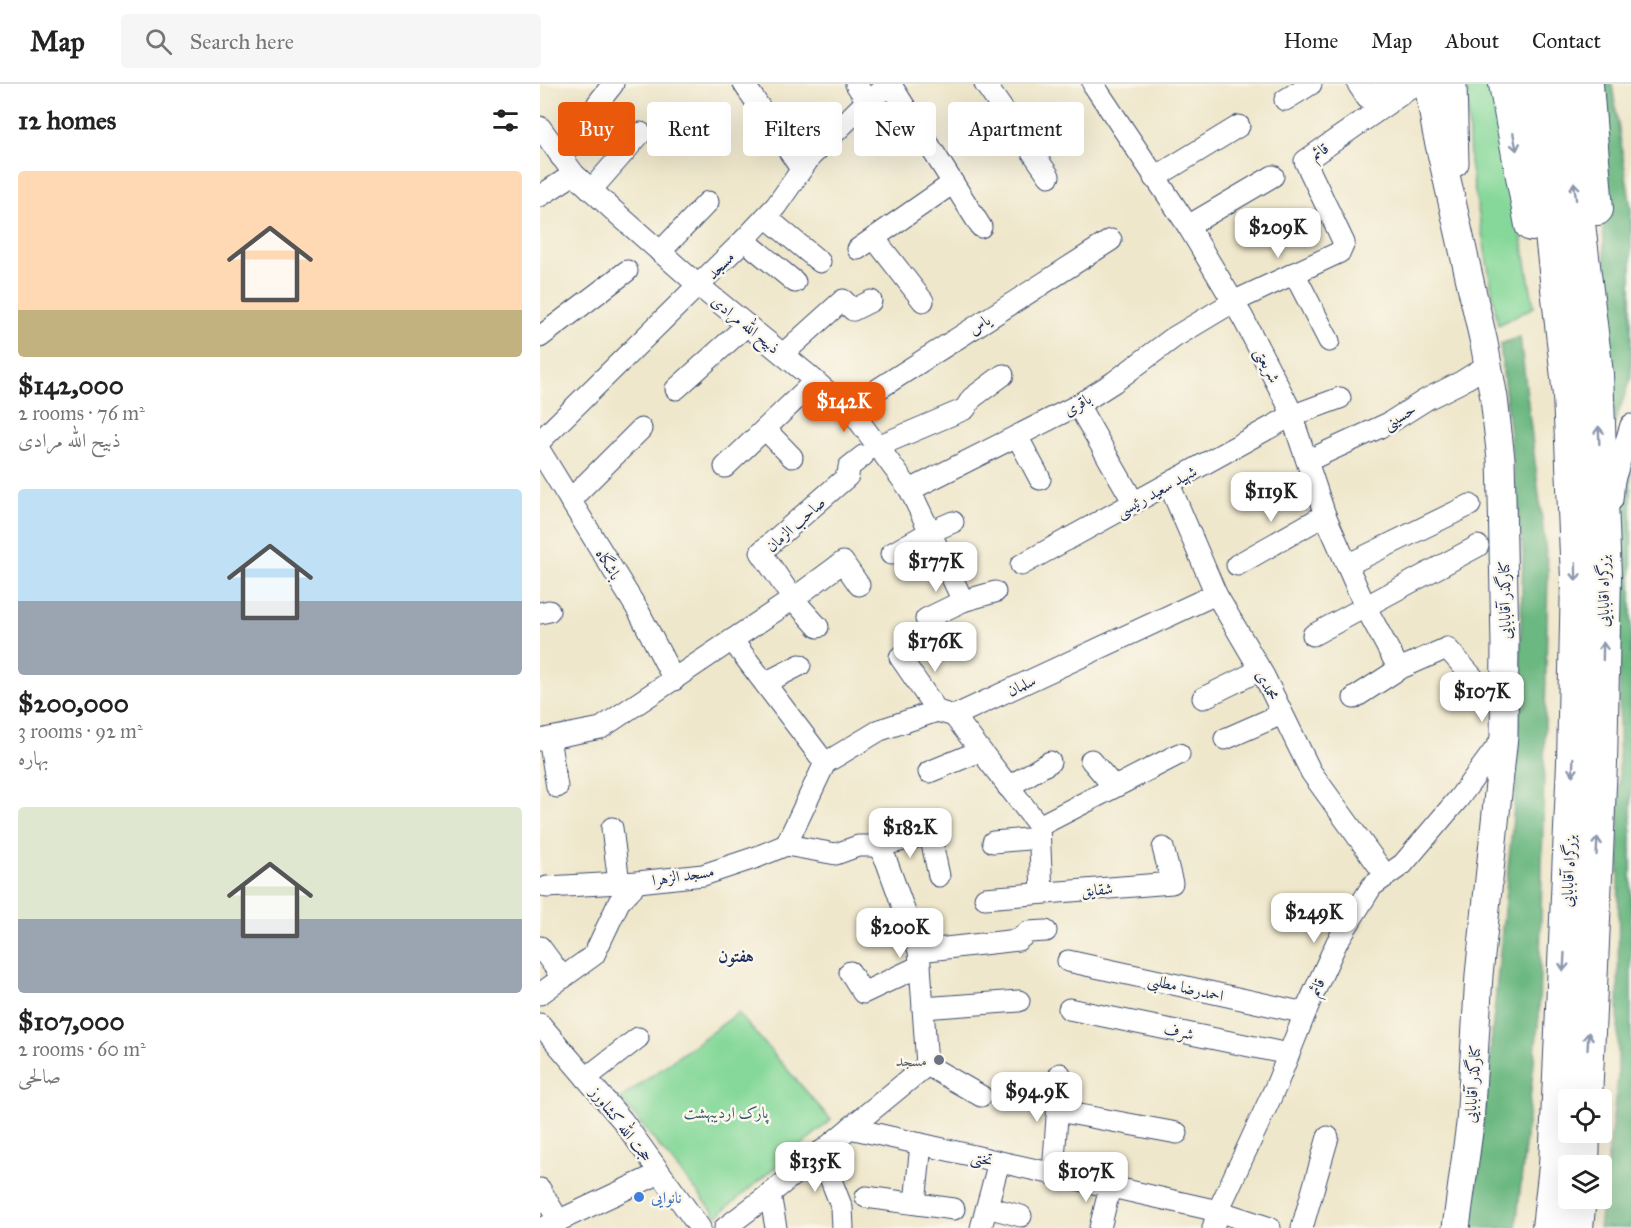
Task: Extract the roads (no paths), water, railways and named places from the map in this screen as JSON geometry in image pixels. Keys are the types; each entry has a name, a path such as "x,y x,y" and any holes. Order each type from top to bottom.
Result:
{"highway":[{"path":"1505,84 1551,326 1574,514"},
{"path":"1531,84 1538,119 1569,395 1574,514"},
{"name":"بزرگراه اقابابایی","path":"1559,84 1566,115 1597,374 1604,569 1601,763 1586,1089"},
{"path":"1587,84 1605,307 1597,374"},
{"name":"بزرگراه آقابابایی","path":"1548,1228 1555,1166 1573,762 1577,578 1574,514"},
{"path":"1577,1228 1579,1209"}],"main road":[{"name":"کنارگذر آقابابایی","path":"1428,84 1488,365 1501,459 1505,645 1504,736 1479,975 1470,1124 1456,1228"},
{"path":"1453,84 1455,219"}],"street":[{"path":"540,196 553,150 589,122 598,103 613,84"},
{"path":"744,84 801,169"},
{"path":"892,84 981,227"},
{"name":"مسجد","path":"540,441 699,286 766,217 861,93 892,84"},
{"path":"985,84 1049,176"},
{"path":"1286,100 1311,84"},
{"path":"1358,84 1367,98 1391,84"},
{"name":"قائم","path":"1294,273 1340,252 1344,243 1305,160 1416,84"},
{"name":"شریعتی","path":"1100,87 1154,178 1188,226 1278,385 1292,416 1325,515 1365,606 1399,669"},
{"path":"1154,178 1239,126"},
{"path":"591,190 641,134"},
{"name":"ذبیح الله مرادی","path":"553,150 591,190 660,252 856,417 871,451 910,490 963,601"},
{"path":"1188,226 1273,176"},
{"path":"923,301 866,243 953,183"},
{"path":"660,252 708,202"},
{"path":"766,217 820,262"},
{"path":"744,240 795,282"},
{"name":"یاس","path":"847,409 1112,240"},
{"path":"540,337 627,272"},
{"path":"1233,302 1294,273 1329,340"},
{"path":"783,354 843,300 853,310 871,301"},
{"name":"باقری","path":"910,490 1078,405 1173,339 1233,302"},
{"path":"676,389 747,325"},
{"name":"حسینی","path":"1307,460 1389,423 1488,365"},
{"path":"871,451 965,409 972,398 1003,375"},
{"path":"725,467 815,381"},
{"name":"شهید سعید رئیسی","path":"1021,565 1292,416 1340,398"},
{"path":"1078,405 1134,503"},
{"path":"1604,569 1614,480 1631,425"},
{"path":"570,500 640,429"},
{"path":"765,429 792,457"},
{"path":"1017,436 1040,479"},
{"name":"صاحب الزمان","path":"793,599 761,552 848,476 849,467 871,451"},
{"name":"باشگاه","path":"543,461 570,500 639,612 674,680"},
{"name":"محمدی","path":"1169,484 1216,594 1260,670 1311,772 1386,876"},
{"path":"1347,566 1470,505"},
{"path":"1236,565 1325,515"},
{"path":"891,554 953,522"},
{"path":"1313,635 1478,546"},
{"path":"557,787 545,739 601,728 793,599 843,562 859,585"},
{"path":"926,619 963,601 995,591"},
{"name":"سلمان","path":"825,763 880,730 946,713 1216,594"},
{"path":"793,599 818,627"},
{"path":"732,640 825,763 786,844 836,854 858,846 878,846 930,834 939,876"},
{"path":"1354,698 1399,669 1447,648 1477,681"},
{"path":"900,657 980,751 1039,832 1042,893"},
{"path":"765,683 800,665"},
{"path":"1203,698 1260,670"},
{"path":"1225,739 1282,714"},
{"name":"قائم","path":"1216,1220 1276,1086 1336,942 1372,886 1403,864 1459,798 1504,736"},
{"path":"929,772 980,751"},
{"path":"993,842 1039,832 1114,787 1179,754"},
{"path":"1091,760 1114,787"},
{"path":"1008,787 1050,762"},
{"path":"547,887 628,883 612,828"},
{"name":"مسجد الزهرا","path":"540,994 594,954 628,883 702,875 757,857 786,844"},
{"path":"878,846 886,860 920,958 927,1065"},
{"name":"شقایق","path":"985,898 1172,883 1163,848"},
{"path":"850,972 863,993 920,958 1018,940 1028,932 1046,931"},
{"path":"540,947 563,978"},
{"name":"احمدرضا مطلبی","path":"1068,961 1305,1013"},
{"path":"923,1008 1019,1001"},
{"name":"شرف","path":"1069,1009 1289,1054"},
{"name":"حجت الله کشاورز","path":"540,1024 622,1120 700,1228"},
{"path":"586,1078 638,1038"},
{"path":"927,1065 981,1096"},
{"path":"725,1228 927,1065"},
{"path":"1053,1174 1060,1074"},
{"path":"1058,1112 1177,1133"},
{"name":"تختی","path":"850,1128 1110,1187 1216,1220 1270,1228"},
{"path":"1302,1228 1328,1137"},
{"path":"915,1203 921,1144"},
{"path":"820,1152 842,1208 843,1228"},
{"path":"981,1228 999,1162"},
{"path":"540,1189 551,1224 660,1173"},
{"path":"1100,1228 1110,1187"},
{"path":"770,1194 776,1228"},
{"path":"866,1197 954,1209"},
{"path":"987,1207 1021,1216"}],"place":[{"name":"مسجد","path":"939,1060"},
{"name":"نانوایی","path":"639,1197"}],"district":[{"name":"هفتون","path":"736,956"}],"park label":[{"name":"پارک اردیبهشت","path":"726,1112"}]}
